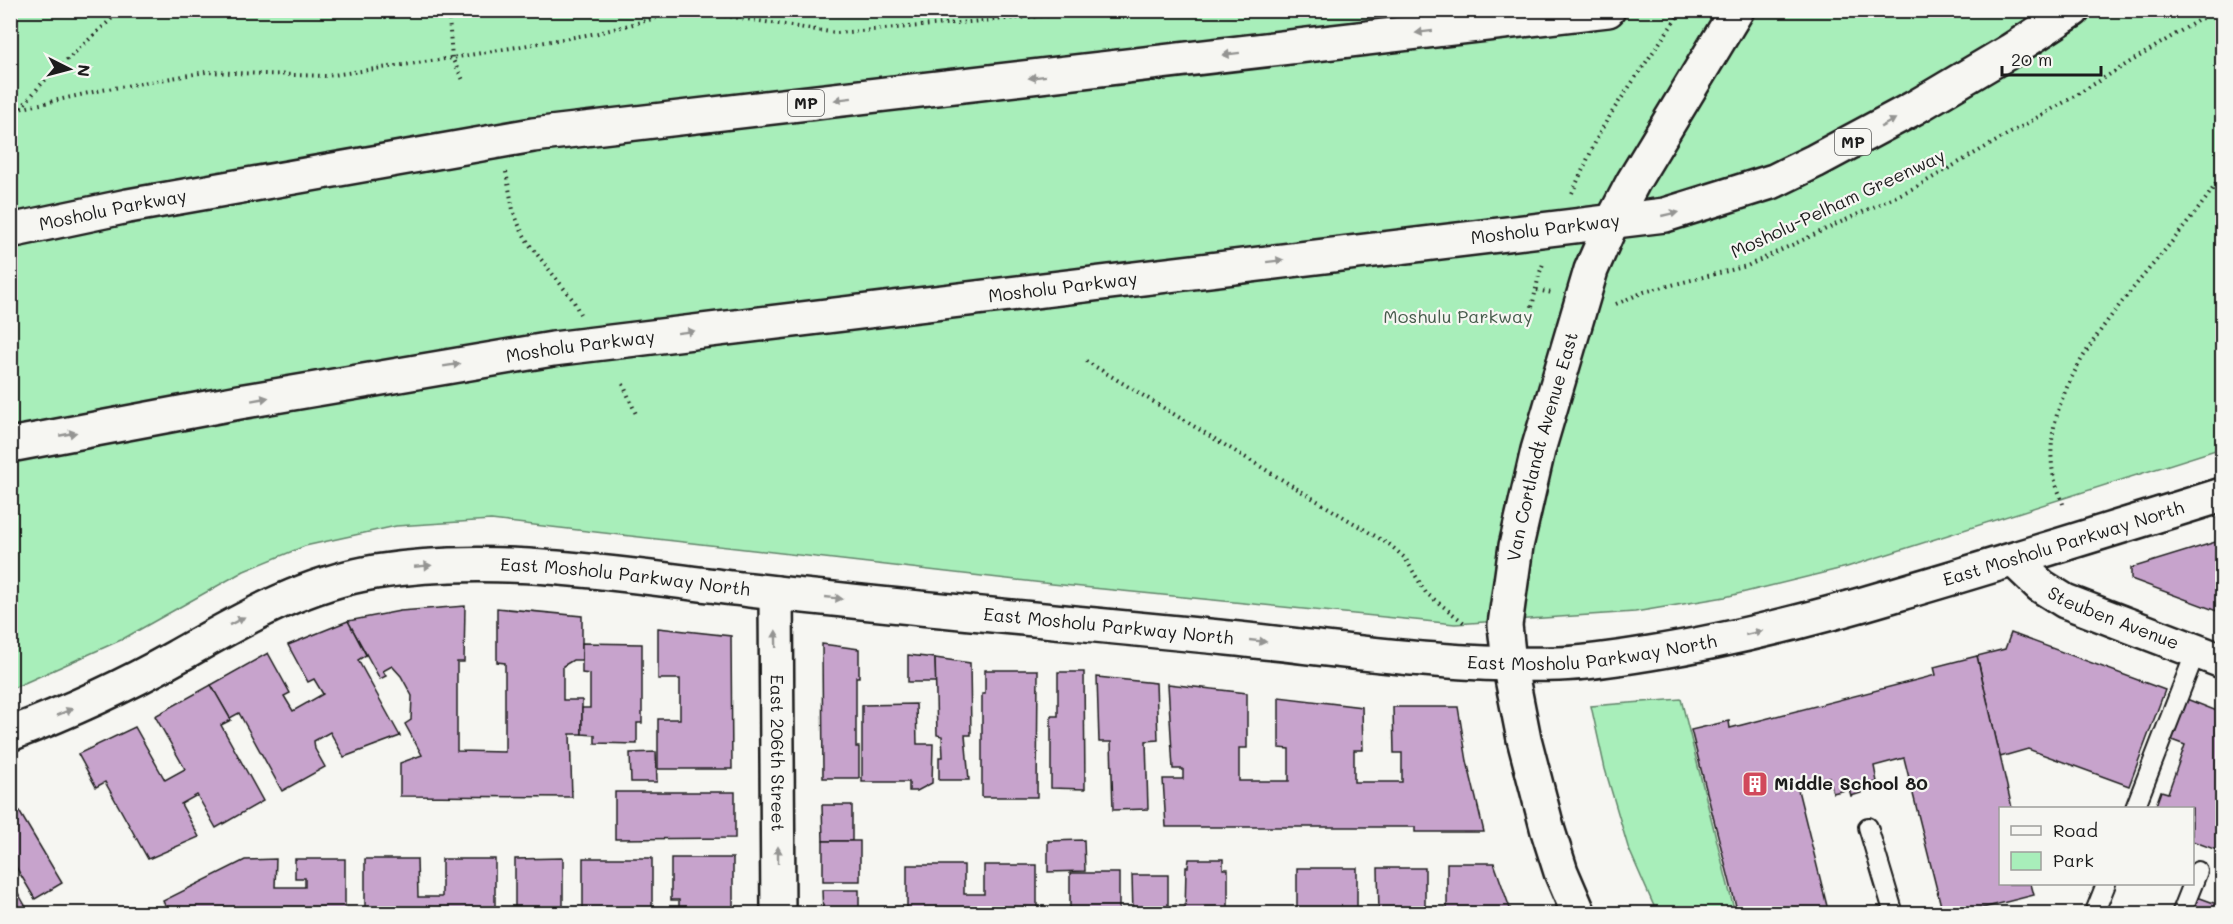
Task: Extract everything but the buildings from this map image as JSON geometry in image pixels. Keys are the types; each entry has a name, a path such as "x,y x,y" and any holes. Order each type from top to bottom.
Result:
{"street":[{"name":"Mosholu Parkway","path":"10,231 128,207 533,135 1608,10"},
{"name":"Van Cortlandt Avenue East","path":"1579,914 1561,872 1548,831 1524,739 1509,663 1504,625 1506,607 1538,450 1581,298 1612,222 1672,115 1737,10"},
{"name":"Mosholu Parkway","path":"10,446 239,402 553,349 1665,215 1774,181 1815,162 1914,108 2010,51 2073,10"},
{"name":"East Mosholu Parkway North","path":"10,734 111,691 221,630 286,598 338,579 437,565 511,565 1444,660 1576,663 1723,640 1852,608 2223,495"},
{"name":"Steuben Avenue","path":"2014,560 2041,586 2066,601 2209,656"},
{"name":"East 206th Street","path":"776,593 778,914"}],"lane":[{"path":"2135,807 2209,656"},
{"path":"1868,827 1893,914"},
{"path":"2194,881 2198,871"},
{"path":"2094,914 2106,885"},
{"path":"2181,914 2192,885"}],"path":[{"path":"20,109 43,82 121,10"},
{"path":"443,10 449,18 452,58 463,80"},
{"path":"10,111 102,90 206,72 326,76 452,58 598,33 688,10 836,33 1114,10"},
{"path":"1574,190 1600,132 1682,10"},
{"name":"Mosholu-Pelham Greenway","path":"1617,304 1644,292 1747,266 1916,187 2068,100 2215,10"},
{"path":"505,169 513,210 520,228 529,244 573,300 582,317"},
{"path":"2063,504 2054,474 2053,437 2057,417 2081,358 2212,192 2223,174"},
{"path":"1532,307 1537,290"},
{"path":"1086,361 1390,545 1405,558 1426,593 1467,625"},
{"path":"623,384 636,414"}],"green space":[{"name":"Moshulu Parkway","path":"11,11 2222,11 2222,448 1847,567 1725,597 1635,612 1455,624 1052,584 491,520 396,526 305,546 244,571 121,640 11,689"},
{"path":"1681,699 1735,913 1657,913 1628,847 1605,769 1591,706"}],"place":[{"name":"Middle School 80","path":"1755,784"}]}
